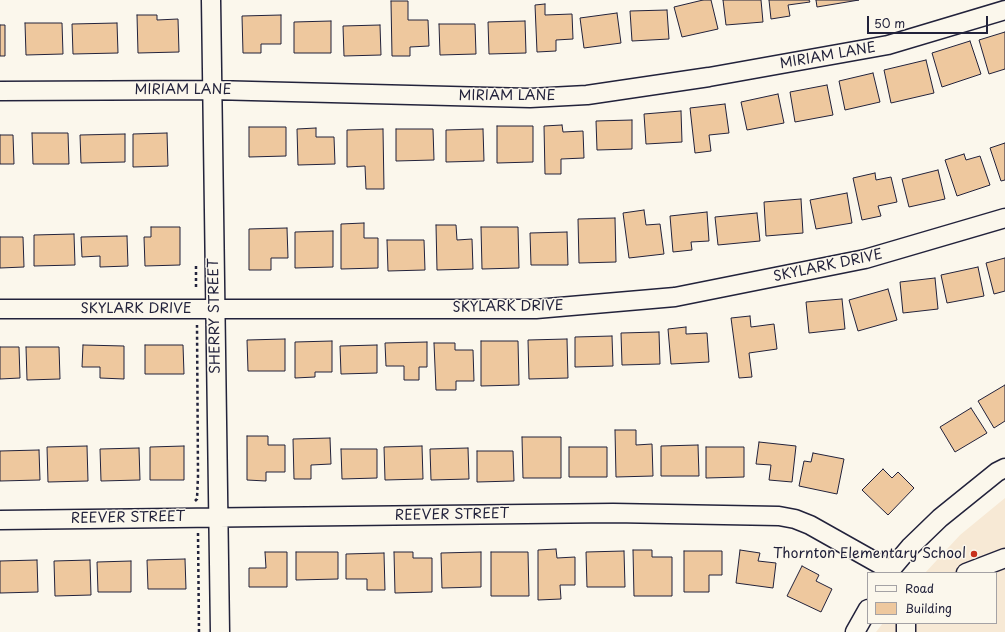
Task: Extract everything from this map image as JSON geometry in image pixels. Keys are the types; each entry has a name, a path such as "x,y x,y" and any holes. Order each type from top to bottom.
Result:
{"street":[{"name":"SHERRY STREET","path":"211,0 220,632"},
{"name":"MIRIAM LANE","path":"0,91 212,90 530,98 587,95 709,77 888,45 1005,10"},
{"name":"SKYLARK DRIVE","path":"0,310 215,308 536,309 675,297 865,259 1005,218"},
{"path":"889,572 910,546 940,518 997,472 1005,468"},
{"name":"REEVER STREET","path":"0,520 613,513 779,516 795,519 810,525 889,572"},
{"path":"969,572 1005,558"},
{"path":"855,632 867,611"}],"path":[{"path":"194,502 197,499 198,476 197,321"},
{"path":"198,533 199,632"}],"shaded area":[{"name":"Thornton Elementary School","path":"1005,498 1005,632 876,632 882,624 997,624 997,572 926,572 960,535"}],"building":[{"path":"703,0 711,0 718,29 682,37 674,7"},
{"path":"723,0 761,0 763,22 726,25"},
{"path":"769,0 809,0 810,2 788,5 790,16 771,19"},
{"path":"816,0 859,0 817,7"},
{"path":"391,1 408,1 408,20 428,20 429,46 410,47 410,56 392,56"},
{"path":"545,4 545,15 572,14 573,39 556,40 556,51 537,52 535,5"},
{"path":"667,10 669,39 632,41 630,11"},
{"path":"617,13 621,43 584,48 580,18"},
{"path":"137,15 157,15 157,20 178,19 179,52 138,53"},
{"path":"281,15 281,44 261,44 261,53 243,53 242,16"},
{"path":"331,21 331,53 294,53 294,22"},
{"path":"525,21 526,53 489,54 488,22"},
{"path":"25,23 62,23 63,54 26,55"},
{"path":"117,23 118,53 73,54 72,24"},
{"path":"439,24 475,24 476,54 440,55"},
{"path":"0,25 5,25 5,56 0,56"},
{"path":"380,25 381,55 344,56 343,26"},
{"path":"1005,32 1005,69 989,74 979,40"},
{"path":"970,41 981,74 942,87 932,53"},
{"path":"926,60 934,93 891,103 884,70"},
{"path":"873,73 880,102 845,110 839,81"},
{"path":"827,85 833,115 795,122 790,92"},
{"path":"778,94 784,123 747,130 741,102"},
{"path":"725,104 729,133 709,135 711,151 695,153 690,108"},
{"path":"681,111 682,142 646,144 644,114"},
{"path":"632,120 632,149 597,150 596,121"},
{"path":"562,125 563,132 583,131 584,158 561,159 561,174 545,174 544,126"},
{"path":"497,126 533,126 533,162 497,163"},
{"path":"249,127 286,127 286,156 249,157"},
{"path":"316,128 316,137 334,137 335,164 298,165 297,129"},
{"path":"383,129 384,189 366,189 365,166 347,167 347,130"},
{"path":"396,129 433,129 434,160 396,161"},
{"path":"483,129 484,161 446,162 446,130"},
{"path":"32,133 68,133 69,164 33,164"},
{"path":"167,133 168,166 133,167 133,134"},
{"path":"125,134 125,162 81,163 80,135"},
{"path":"0,135 13,135 14,164 0,164"},
{"path":"1005,143 1005,180 1001,181 990,148"},
{"path":"964,154 966,160 980,156 990,185 957,196 945,160"},
{"path":"938,170 945,199 909,207 902,179"},
{"path":"875,173 876,180 891,177 897,202 878,206 881,216 862,220 853,178"},
{"path":"847,193 852,223 816,229 810,200"},
{"path":"801,199 803,233 766,236 764,202"},
{"path":"644,210 646,225 660,224 664,254 629,258 623,213"},
{"path":"707,212 709,241 691,242 692,250 673,252 670,216"},
{"path":"757,213 760,241 718,245 715,217"},
{"path":"615,218 616,262 579,263 578,219"},
{"path":"364,223 364,238 378,238 378,268 341,269 341,224"},
{"path":"436,225 456,225 457,240 472,239 473,269 437,270"},
{"path":"151,227 180,227 180,265 145,266 144,237 151,237"},
{"path":"481,227 518,227 519,268 482,269"},
{"path":"287,228 288,258 271,258 271,270 249,270 249,229"},
{"path":"333,231 333,267 295,268 295,232"},
{"path":"567,232 568,265 531,265 530,233"},
{"path":"74,234 75,265 34,266 34,235"},
{"path":"127,236 128,266 100,267 100,256 82,257 81,237"},
{"path":"0,237 23,237 24,267 0,268"},
{"path":"387,240 424,240 425,270 388,271"},
{"path":"1005,258 1005,291 994,294 986,263"},
{"path":"978,267 984,296 947,303 941,275"},
{"path":"935,278 938,309 903,313 900,282"},
{"path":"888,289 897,320 858,331 849,300"},
{"path":"842,299 845,329 809,333 806,302"},
{"path":"750,316 751,327 774,324 777,349 749,353 752,377 739,378 731,318"},
{"path":"686,327 686,334 707,333 709,362 671,364 668,329"},
{"path":"659,332 660,364 622,365 621,333"},
{"path":"612,336 613,366 575,367 575,337"},
{"path":"285,339 285,371 248,371 247,340"},
{"path":"567,339 568,378 529,379 528,340"},
{"path":"332,341 332,372 315,372 315,377 295,378 295,342"},
{"path":"481,341 518,341 519,385 481,386"},
{"path":"427,342 427,367 419,367 419,380 404,380 404,366 386,366 385,343"},
{"path":"434,343 455,343 455,350 473,350 474,381 456,381 456,390 436,390"},
{"path":"83,345 124,346 124,379 100,378 100,367 82,367"},
{"path":"145,345 183,345 184,374 145,374"},
{"path":"377,345 377,373 341,374 340,346"},
{"path":"0,347 19,347 20,378 0,379"},
{"path":"26,347 59,347 60,379 27,380"},
{"path":"1005,385 1005,421 994,428 978,401"},
{"path":"971,408 987,433 955,452 940,427"},
{"path":"615,430 636,430 636,445 652,444 653,476 616,477"},
{"path":"247,436 268,436 268,445 285,445 285,472 266,472 266,481 247,480"},
{"path":"522,437 561,437 561,478 523,478"},
{"path":"330,438 331,464 311,465 311,479 294,479 293,439"},
{"path":"759,442 796,446 792,482 769,480 771,465 756,464"},
{"path":"698,445 699,476 661,476 661,446"},
{"path":"87,446 88,481 48,482 47,447"},
{"path":"184,446 184,480 150,480 150,447"},
{"path":"422,446 423,479 385,480 384,447"},
{"path":"569,447 607,447 607,477 569,477"},
{"path":"706,447 744,447 744,477 706,478"},
{"path":"139,448 140,480 101,481 100,449"},
{"path":"468,448 469,479 431,480 430,449"},
{"path":"341,449 377,449 377,478 342,479"},
{"path":"39,450 40,480 0,481 0,451"},
{"path":"477,451 513,451 514,481 477,482"},
{"path":"813,453 844,459 837,494 799,486 804,461 811,462"},
{"path":"883,469 892,478 898,472 914,488 888,515 862,490"},
{"path":"556,549 557,558 575,557 575,585 560,585 561,599 538,600 538,550"},
{"path":"633,550 652,550 652,557 672,557 672,596 634,596"},
{"path":"740,550 760,553 758,561 776,563 773,588 736,583"},
{"path":"624,551 625,587 587,587 586,552"},
{"path":"684,551 722,551 722,575 709,575 709,592 684,592"},
{"path":"265,552 287,552 287,587 249,587 249,568 266,568"},
{"path":"296,552 338,552 338,579 296,580"},
{"path":"394,552 413,552 413,558 432,558 432,592 395,593"},
{"path":"481,552 481,587 442,588 441,553"},
{"path":"491,552 528,552 529,596 491,596"},
{"path":"384,553 385,590 367,590 367,579 346,579 346,554"},
{"path":"185,559 186,589 148,589 147,560"},
{"path":"37,560 38,592 0,593 0,561"},
{"path":"90,560 91,595 55,596 54,561"},
{"path":"131,561 131,592 98,592 97,562"},
{"path":"802,566 819,575 816,581 832,589 821,612 787,596"}],"place":[{"name":"Thornton Elementary School","path":"974,554"}]}
